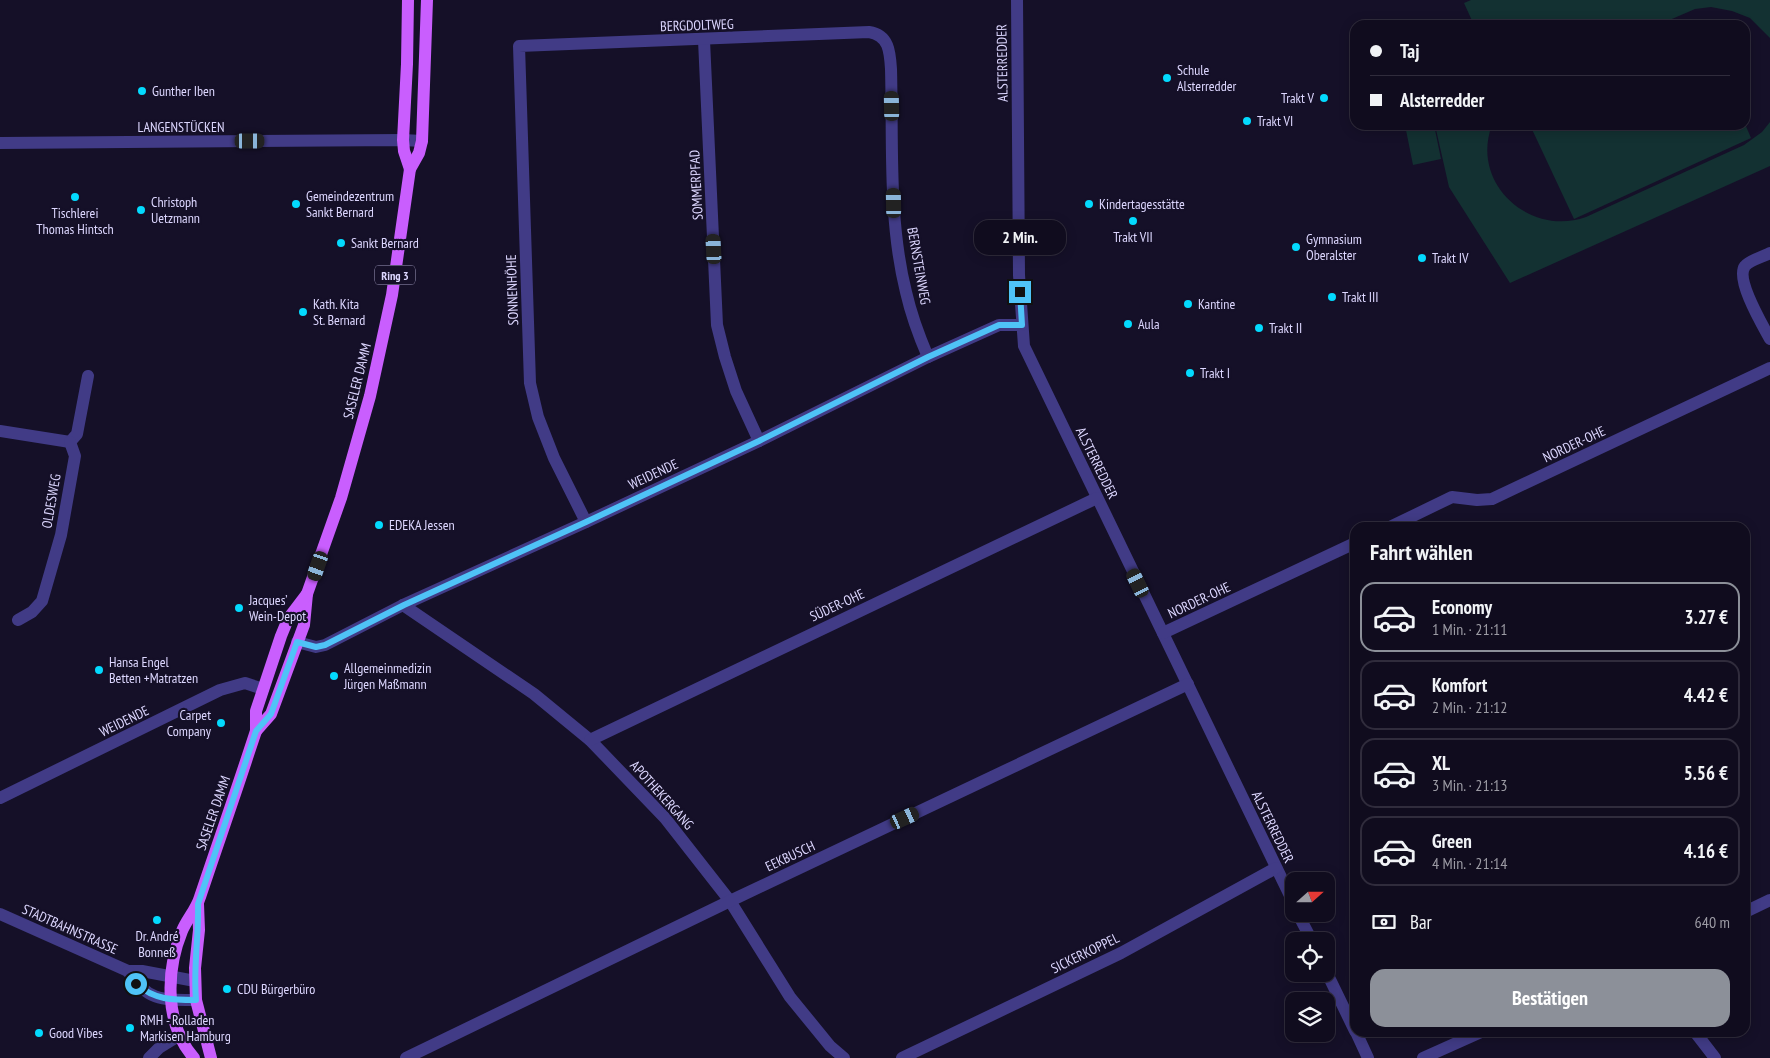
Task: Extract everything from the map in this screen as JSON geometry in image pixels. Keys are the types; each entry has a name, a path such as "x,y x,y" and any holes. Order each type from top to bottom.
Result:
{"main road":[{"name":"SASELER DAMM","path":"408,0 403,140 404,151 410,169"},
{"name":"SASELER DAMM","path":"256,731 271,714 304,625 307,594 339,504 374,382 392,295 410,169 419,153 422,142 428,0"},
{"name":"SASELER DAMM","path":"171,1000 172,962 184,928 198,904 256,731 256,711 263,688 288,619 307,594"},
{"name":"SASELER DAMM","path":"196,1000 195,981 199,930 198,904"},
{"name":"Ring 3","path":"171,1000 180,1035 194,1058"},
{"name":"Ring 3","path":"196,1000 212,1058"}],"street":[{"name":"ALSTERREDDER","path":"1016,0 1019,275 1024,346 1285,886"},
{"name":"BERGDOLTWEG","path":"519,46 877,33"},
{"name":"BERNSTEINWEG","path":"877,33 887,43 890,55 894,203 901,267 910,310 928,357"},
{"name":"SOMMERPFAD","path":"704,40 717,325 736,391 759,441"},
{"name":"SONNENHÖHE","path":"519,46 530,383 538,417 554,458 586,522"},
{"name":"LANGENSTÜCKEN","path":"0,143 403,140 422,142"},
{"path":"1770,253 1749,263 1743,270 1743,283 1770,339"},
{"name":"WEIDENDE","path":"297,642 316,647 325,645 404,605 759,441 928,357 999,325 1022,325"},
{"name":"NORDER-OHE","path":"1400,522 1452,497 1477,500 1492,499 1770,368"},
{"path":"0,431 70,442 77,434 88,376"},
{"name":"OLDESWEG","path":"18,620 32,612 42,601 62,525 75,456 70,442"},
{"name":"SÜDER-OHE","path":"590,740 1097,498"},
{"name":"NORDER-OHE","path":"1163,633 1350,545"},
{"name":"APOTHEKERGANG","path":"404,605 534,694 590,740 665,818 730,901 790,997 830,1046 844,1058"},
{"name":"WEIDENDE","path":"0,798 220,690 245,683 263,688"},
{"name":"EEKBUSCH","path":"406,1058 730,901 1188,684"},
{"name":"SICKERKOPPEL","path":"902,1058 1121,953 1276,868"},
{"path":"1750,910 1770,900"},
{"name":"STADTBAHNSTRASSE","path":"0,914 128,972 142,971 195,981"},
{"name":"STADTBAHNSTRASSE","path":"128,972 136,984 146,993 171,1000 196,1000"},
{"path":"1331,982 1350,1021"},
{"path":"149,1058 159,1048 180,1035"},
{"path":"1358,1037 1368,1058"},
{"path":"1423,1058 1471,1037"},
{"path":"1699,1037 1715,1058"}],"green space":[{"path":"1471,0 1770,0 1770,38 1750,18 1732,11 1711,7 1695,9 1670,20 1472,20 1464,3"},
{"path":"1770,122 1770,166 1510,283 1449,187 1436,130 1491,130 1487,146 1489,167 1497,185 1509,200 1525,212 1544,219 1565,221 1586,217 1744,145 1762,132"},
{"path":"1406,130 1435,130 1441,159 1413,165"},
{"path":"1532,130 1748,130 1751,138 1574,219"}],"place":[{"name":"Schule Alsterredder","path":"1167,78"},
{"name":"Gunther Iben","path":"142,91"},
{"name":"Trakt V","path":"1324,98"},
{"name":"Trakt VI","path":"1247,121"},
{"name":"Tischlerei Thomas Hintsch","path":"75,197"},
{"name":"Gemeindezentrum Sankt Bernard","path":"296,204"},
{"name":"Kindertagesstätte","path":"1089,204"},
{"name":"Christoph Uetzmann","path":"141,210"},
{"name":"Trakt VII","path":"1133,221"},
{"name":"Sankt Bernard","path":"341,243"},
{"name":"Gymnasium Oberalster","path":"1296,247"},
{"name":"Trakt IV","path":"1422,258"},
{"name":"Trakt III","path":"1332,297"},
{"name":"Kantine","path":"1188,304"},
{"name":"Kath. Kita St. Bernard","path":"303,312"},
{"name":"Aula","path":"1128,324"},
{"name":"Trakt II","path":"1259,328"},
{"name":"Trakt I","path":"1190,373"},
{"name":"EDEKA Jessen","path":"379,525"},
{"name":"Jacques’ Wein-Depot","path":"239,608"},
{"name":"Hansa Engel Betten +Matratzen","path":"99,670"},
{"name":"Allgemeinmedizin Jürgen Maßmann","path":"334,676"},
{"name":"Carpet Company","path":"221,723"},
{"name":"Dr. André Bonneß","path":"157,920"},
{"name":"CDU Bürgerbüro","path":"227,989"},
{"name":"RMH - Rolladen Markisen Hamburg","path":"130,1028"},
{"name":"Good Vibes","path":"39,1033"}],"route":[{"path":"136,984 146,993 154,996 171,1000 196,1000 195,968 199,930 198,904 256,731 271,714 297,642 316,647 325,645 404,605 759,441 928,357 999,325 1022,325 1020,292"}]}
